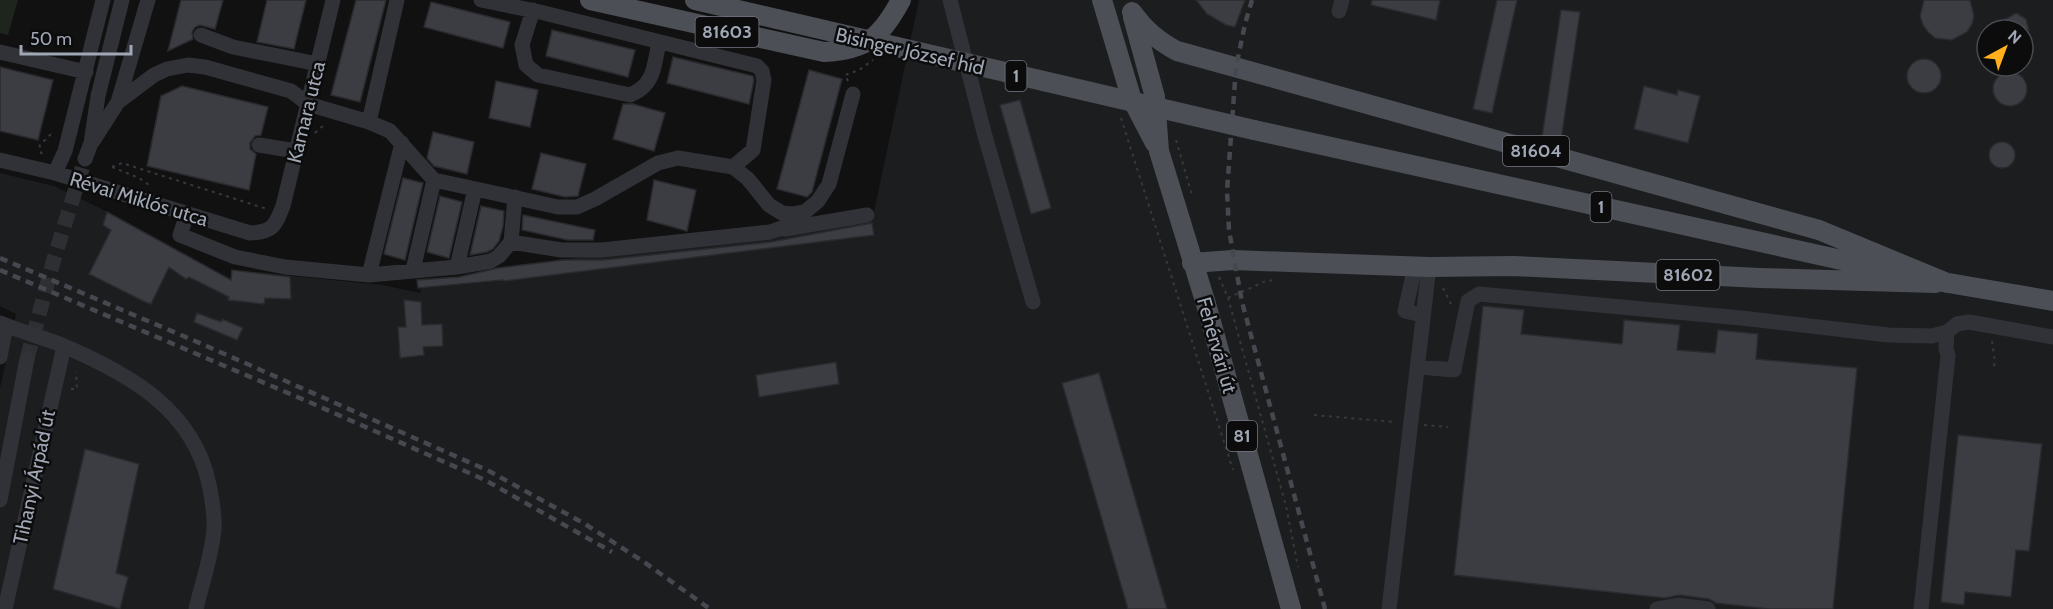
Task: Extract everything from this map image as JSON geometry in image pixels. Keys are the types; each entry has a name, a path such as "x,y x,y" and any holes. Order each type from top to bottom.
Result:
{"main road":[{"name":"81603","path":"590,0 751,38 824,52 846,51 864,45 880,32 901,0"},
{"name":"Bisinger József híd","path":"695,0 1254,130 1947,283"},
{"name":"Fehérvári út","path":"1102,0 1131,97 1160,151"},
{"name":"Fehérvári út","path":"1130,6 1155,97 1160,151 1291,609"},
{"name":"81604","path":"1130,6 1144,28 1177,51 1819,230 1947,283"},
{"name":"81602","path":"1192,263 1233,260 1424,272 1513,266 1760,278 1947,283"},
{"name":"1","path":"1947,283 2051,299"}],"street":[{"path":"57,168 86,72 103,0"},
{"path":"85,159 91,143 98,96 122,0"},
{"path":"91,143 118,102 148,0"},
{"name":"Kamara utca","path":"270,220 284,206 333,0"},
{"path":"369,122 397,0"},
{"path":"481,0 533,10 757,66 762,71 764,80 753,150 733,167"},
{"path":"950,0 1032,302"},
{"path":"533,10 522,45 526,65 538,75 630,95 642,90 652,77 659,42"},
{"path":"201,35 233,47 318,64"},
{"path":"0,52 86,72"},
{"path":"118,102 154,75 167,69 188,65 206,67 291,91 308,104 369,122 390,132 434,180 558,207 577,207 658,163 678,158 733,167 748,179 769,206 782,213 794,214 806,211"},
{"path":"770,232 793,224 818,201 829,184 853,94"},
{"path":"369,275 402,143"},
{"path":"258,145 296,151"},
{"name":"Révai Miklós utca","path":"0,160 57,168 187,214 250,233 265,232 270,220"},
{"path":"414,270 434,180"},
{"path":"457,267 474,189"},
{"path":"187,214 180,235 235,257 285,267 369,275 457,267 491,261 499,256 511,242 514,197"},
{"path":"511,242 561,250 602,250 770,232 867,215"},
{"path":"1422,315 1405,311 1424,272"},
{"path":"1389,609 1419,367 1424,272"},
{"path":"1419,367 1454,370 1468,301 1479,294 1741,318 1888,335 1932,336 1947,332 1957,324 1969,322 2053,337"},
{"path":"0,357 3,324 64,346 123,376 154,396 177,417 194,442 207,474 214,512 214,530 196,609"},
{"path":"1921,609 1948,356 1947,332"},
{"name":"Tihanyi Árpád út","path":"5,609 64,346"},
{"name":"Tihanyi Árpád út","path":"0,500 27,359"},
{"path":"1657,609 1678,605 1708,609"}],"path":[{"path":"1122,119 1234,472"},
{"path":"56,126 39,148 57,168"},
{"path":"1174,133 1192,197"},
{"path":"139,178 112,167 122,163 267,209 270,220"},
{"path":"1213,262 1228,298 1286,506 1300,576"},
{"path":"1424,272 1441,283 1456,313 1465,315"},
{"path":"1228,298 1266,281 1285,278"},
{"path":"1991,326 1995,362 1993,370"},
{"path":"69,389 77,389 76,372"},
{"path":"1314,415 1448,428"}],"shaded area":[{"path":"0,0 18,0 8,35 0,33"},
{"path":"919,0 2053,0 2053,609 0,609 0,388 16,314 0,306 0,173 54,186 106,211 230,280 232,270 382,285 420,293 421,288 503,281 502,267 872,221"}],"building":[{"path":"181,0 223,0 215,29 200,25 195,27 192,32 193,39 168,51"},
{"path":"267,0 306,0 294,49 257,42"},
{"path":"356,0 386,0 360,102 331,95"},
{"path":"1196,0 1245,0 1235,27 1226,25 1207,14"},
{"path":"1372,0 1440,0 1436,20 1371,5"},
{"path":"1497,0 1517,0 1492,113 1473,109"},
{"path":"1924,0 1970,0 1974,16 1972,24 1967,32 1952,40 1935,38 1923,25 1920,16"},
{"path":"431,2 510,22 503,48 424,27"},
{"path":"1561,10 1580,12 1561,140 1542,137"},
{"path":"2016,13 2024,18 2008,18"},
{"path":"552,30 635,50 628,77 546,56"},
{"path":"673,57 753,76 749,104 667,83"},
{"path":"1924,59 1936,64 1941,76 1936,88 1924,93 1912,88 1907,76 1912,64"},
{"path":"0,67 53,80 38,140 0,131"},
{"path":"809,70 842,79 812,192 807,197 777,189"},
{"path":"1997,78 2023,78 2026,82 2026,96 2017,105 2003,105 1994,96 1994,82"},
{"path":"496,81 538,90 530,127 489,118"},
{"path":"182,86 268,107 261,135 255,136 250,143 250,149 256,154 249,190 147,166 161,96"},
{"path":"1644,86 1677,95 1678,90 1700,96 1688,143 1634,129"},
{"path":"1020,100 1051,208 1031,214 1000,105"},
{"path":"623,104 633,104 665,113 654,151 613,139"},
{"path":"433,132 474,142 467,174 434,166 427,158"},
{"path":"2002,142 2011,146 2015,155 2011,164 2002,168 1993,164 1989,155 1993,146"},
{"path":"541,153 586,164 578,196 565,197 532,189"},
{"path":"403,178 423,183 405,260 384,254"},
{"path":"654,180 696,190 687,231 647,220"},
{"path":"440,196 462,202 449,258 427,252"},
{"path":"481,206 504,211 503,226 499,241 493,249 470,255"},
{"path":"107,212 231,280 232,270 290,277 291,299 265,298 264,304 228,300 229,297 189,277 186,279 169,267 151,304 143,301 89,274 111,230 103,225"},
{"path":"523,215 595,230 593,240 568,240 522,230"},
{"path":"872,223 874,235 504,281 418,288 417,280 459,277 498,268 563,260 603,260 771,242"},
{"path":"404,300 421,302 422,325 442,324 443,346 423,347 424,355 400,358 398,327 406,327"},
{"path":"1483,306 1524,310 1521,334 1622,344 1624,320 1680,325 1677,350 1715,353 1718,330 1758,334 1756,359 1857,368 1833,609 1769,609 1716,603 1709,599 1679,595 1665,598 1454,575"},
{"path":"197,313 221,322 222,319 243,328 237,340 194,322"},
{"path":"836,362 839,384 759,397 756,375"},
{"path":"1099,373 1167,609 1128,609 1062,383"},
{"path":"1958,435 2042,444 2029,551 2016,550 2011,597 1965,592 1964,605 1941,602"},
{"path":"85,449 139,464 116,573 128,577 120,609 53,589"}],"tunnel":[{"path":"27,359 54,259 85,159"}],"railway":[{"path":"1252,0 1236,67 1227,191 1229,230 1242,302 1325,609"},
{"path":"0,258 202,344 489,471 585,524 710,609"},
{"path":"0,270 485,480 612,552"}]}
